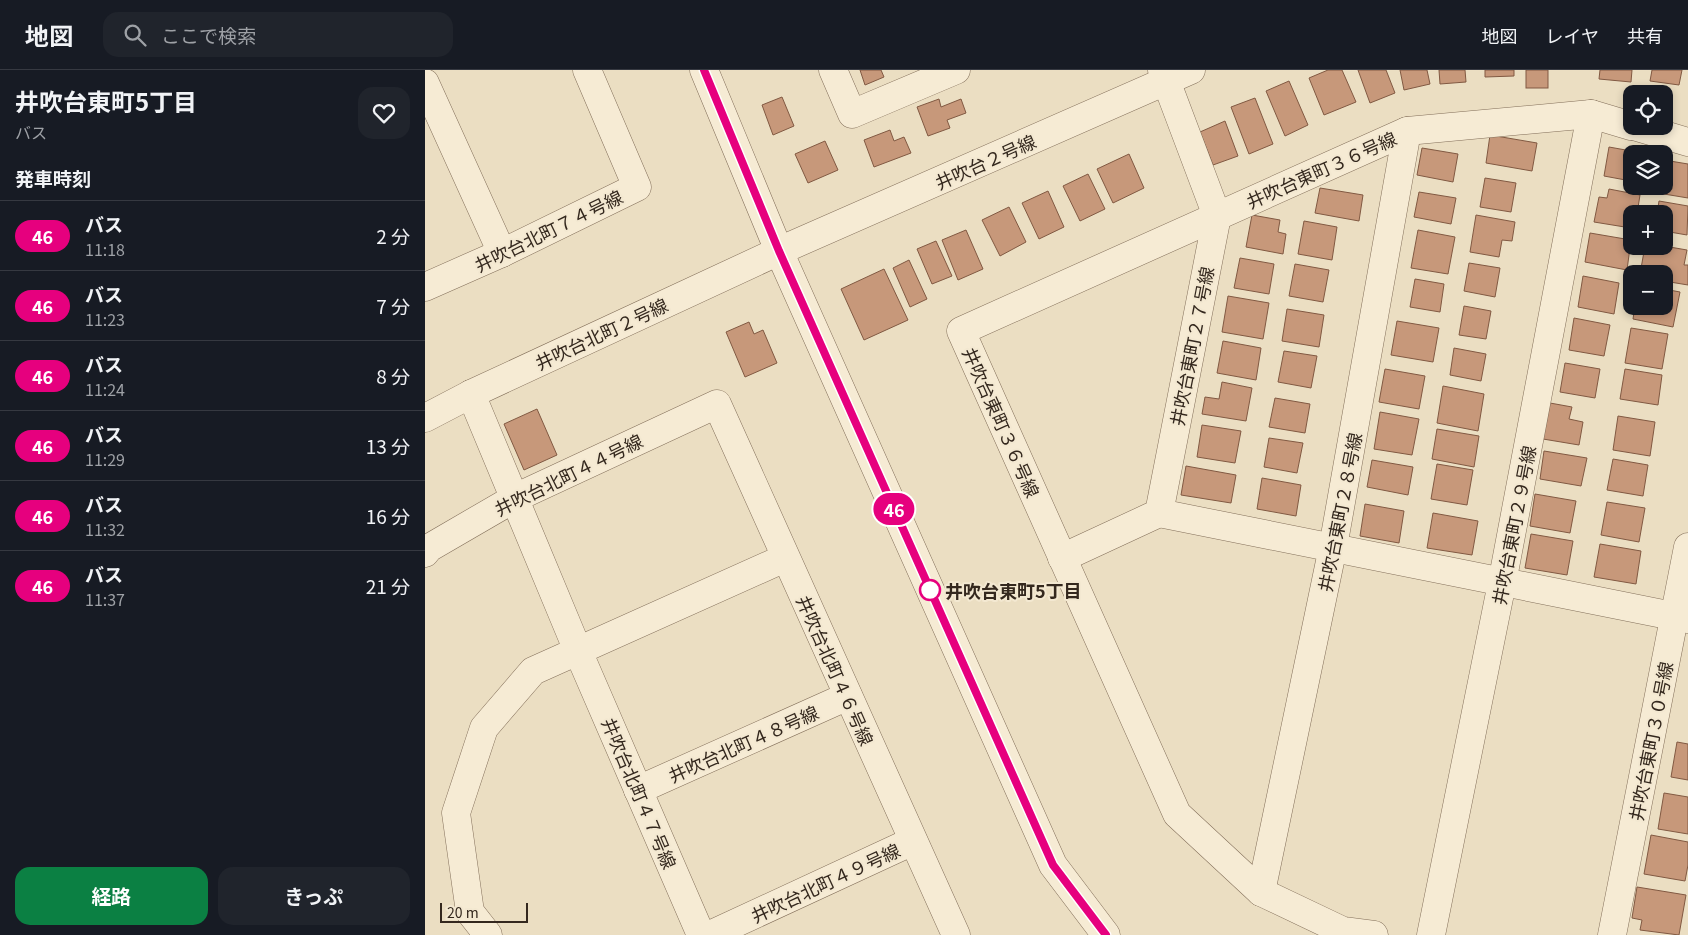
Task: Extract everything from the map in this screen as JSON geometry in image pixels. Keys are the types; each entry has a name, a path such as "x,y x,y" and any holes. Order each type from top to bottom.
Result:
{"street":[{"name":"井吹台北町７４号線","path":"425,288 502,253 637,187 587,70"},
{"path":"704,70 779,251 1053,865 1106,935"},
{"path":"833,70 852,114 956,70"},
{"name":"井吹台２号線","path":"779,251 1164,76 1191,70"},
{"path":"1164,76 1217,216"},
{"path":"425,83 502,253"},
{"name":"井吹台東町３６号線","path":"1374,935 1343,931 1261,892 1177,814 961,331 1407,131 1591,114 1623,123"},
{"name":"井吹台東町２９号線","path":"1431,935 1502,583 1591,114"},
{"name":"井吹台東町２８号線","path":"1261,892 1333,547 1407,131"},
{"name":"井吹台東町３６号線","path":"1664,135 1688,142"},
{"name":"井吹台東町２７号線","path":"1159,513 1217,216"},
{"name":"井吹台北町２号線","path":"425,418 471,394 779,251"},
{"name":"井吹台北町４７号線","path":"471,394 578,651 701,935"},
{"name":"井吹台北町４４号線","path":"425,552 515,498 717,404"},
{"name":"井吹台北町４６号線","path":"717,404 956,935"},
{"path":"1062,558 1159,513 1681,618"},
{"name":"井吹台東町３０号線","path":"1612,935 1681,618 1688,547"},
{"path":"488,935 470,912 456,813 484,728 533,671 785,558"},
{"name":"井吹台北町４８号線","path":"638,790 848,696"},
{"name":"井吹台北町４９号線","path":"710,935 913,841"}],"building":[{"path":"860,70 881,70 884,77 865,85"},
{"path":"1328,70 1342,70 1356,102 1324,115 1309,78"},
{"path":"1358,70 1386,70 1395,93 1370,103"},
{"path":"1400,70 1427,70 1430,84 1404,90"},
{"path":"1439,70 1465,70 1466,82 1440,84"},
{"path":"1485,70 1514,70 1514,76 1485,77"},
{"path":"1526,70 1548,70 1548,88 1526,88"},
{"path":"1600,70 1632,70 1631,82 1599,79"},
{"path":"1652,70 1682,70 1679,85 1650,81"},
{"path":"1289,81 1308,125 1285,136 1266,91"},
{"path":"782,97 794,126 773,135 762,105"},
{"path":"1255,98 1273,144 1249,154 1231,107"},
{"path":"939,99 941,107 961,99 966,113 947,120 950,128 928,136 917,107"},
{"path":"1225,121 1238,156 1213,165 1200,132"},
{"path":"890,130 894,141 904,137 911,153 874,167 864,140"},
{"path":"1490,135 1537,143 1532,171 1486,163"},
{"path":"825,141 838,170 808,183 795,154"},
{"path":"1609,147 1623,150 1623,180 1604,176"},
{"path":"1422,148 1458,154 1453,182 1417,175"},
{"path":"1129,154 1144,188 1113,203 1097,169"},
{"path":"1673,162 1688,164 1688,198 1670,195 1673,195"},
{"path":"1088,174 1105,209 1080,221 1063,186"},
{"path":"1485,178 1516,183 1511,212 1480,207"},
{"path":"1320,188 1363,195 1359,221 1315,213"},
{"path":"1609,189 1623,192 1623,195 1640,195 1638,205 1623,205 1623,227 1594,222 1599,197 1607,198"},
{"path":"1048,191 1064,227 1039,239 1022,203"},
{"path":"1419,192 1456,198 1451,224 1414,217"},
{"path":"1659,201 1688,206 1687,235 1673,233 1673,205 1658,205"},
{"path":"1009,207 1026,242 1000,256 982,220"},
{"path":"1252,215 1280,220 1278,232 1286,234 1283,254 1246,247"},
{"path":"1476,215 1515,222 1512,241 1502,240 1499,257 1470,252"},
{"path":"1304,221 1337,227 1332,260 1298,254"},
{"path":"966,230 983,269 958,280 942,240"},
{"path":"1418,230 1455,237 1448,274 1411,268"},
{"path":"1590,233 1623,239 1623,255 1629,255 1628,265 1623,265 1623,269 1585,262"},
{"path":"936,241 952,276 932,284 917,249"},
{"path":"1673,248 1687,250 1684,265 1688,265 1688,285 1673,282 1673,265 1642,265 1643,255 1673,255"},
{"path":"1240,258 1274,264 1269,294 1234,288"},
{"path":"909,260 927,299 910,307 893,268"},
{"path":"1469,263 1500,268 1495,297 1464,291"},
{"path":"1295,264 1329,270 1323,302 1289,296"},
{"path":"884,269 908,320 864,340 841,289"},
{"path":"1583,276 1619,283 1614,314 1578,307"},
{"path":"1415,279 1444,284 1440,312 1410,307"},
{"path":"1673,291 1680,292 1673,327 1633,319 1634,315 1673,315"},
{"path":"1228,296 1269,303 1263,339 1222,332"},
{"path":"1464,306 1491,311 1486,339 1459,335"},
{"path":"1287,309 1324,315 1319,347 1282,341"},
{"path":"1574,318 1610,325 1604,356 1569,350"},
{"path":"1397,321 1439,328 1433,362 1391,355"},
{"path":"749,322 754,334 763,330 777,363 745,377 726,332"},
{"path":"1631,328 1668,334 1662,369 1625,363"},
{"path":"1223,341 1261,348 1256,380 1217,373"},
{"path":"1454,348 1486,354 1481,381 1450,375"},
{"path":"1284,351 1317,356 1311,388 1278,382"},
{"path":"1565,363 1600,369 1595,398 1560,392"},
{"path":"1385,369 1425,376 1419,409 1379,402"},
{"path":"1625,369 1662,375 1658,405 1620,399"},
{"path":"1222,382 1252,388 1246,421 1202,414 1205,397 1219,399"},
{"path":"1443,386 1484,394 1478,431 1437,423"},
{"path":"1275,398 1310,404 1305,433 1269,427"},
{"path":"1550,403 1572,407 1569,419 1583,422 1579,445 1543,439"},
{"path":"537,409 557,455 524,470 504,424"},
{"path":"1380,412 1419,419 1412,455 1374,449"},
{"path":"1618,416 1655,422 1650,456 1613,450"},
{"path":"1202,425 1241,431 1235,463 1197,457"},
{"path":"1437,429 1479,436 1474,467 1432,459"},
{"path":"1269,438 1303,443 1297,473 1264,467"},
{"path":"1544,451 1587,458 1581,486 1540,479"},
{"path":"1613,459 1648,465 1643,496 1607,490"},
{"path":"1372,460 1413,467 1408,495 1367,487"},
{"path":"1437,464 1473,470 1467,505 1431,499"},
{"path":"1186,466 1236,475 1231,503 1181,495"},
{"path":"1262,478 1301,485 1296,516 1257,509"},
{"path":"1535,494 1576,501 1570,533 1530,526"},
{"path":"1607,502 1645,508 1639,542 1601,535"},
{"path":"1365,504 1404,511 1399,543 1360,536"},
{"path":"1433,513 1478,521 1472,555 1427,548"},
{"path":"1531,534 1573,541 1567,575 1525,568"},
{"path":"1600,544 1641,551 1636,584 1594,577"},
{"path":"1677,742 1688,744 1688,780 1671,777"},
{"path":"1664,793 1688,797 1688,834 1658,829"},
{"path":"1651,835 1688,842 1688,865 1685,881 1644,874"},
{"path":"1637,887 1686,895 1679,935 1640,930 1642,920 1632,918"}],"bus line":[{"name":"46","path":"704,70 779,251 1053,865 1106,935"}],"place":[{"name":"井吹台東町5丁目","path":"930,590"}]}
